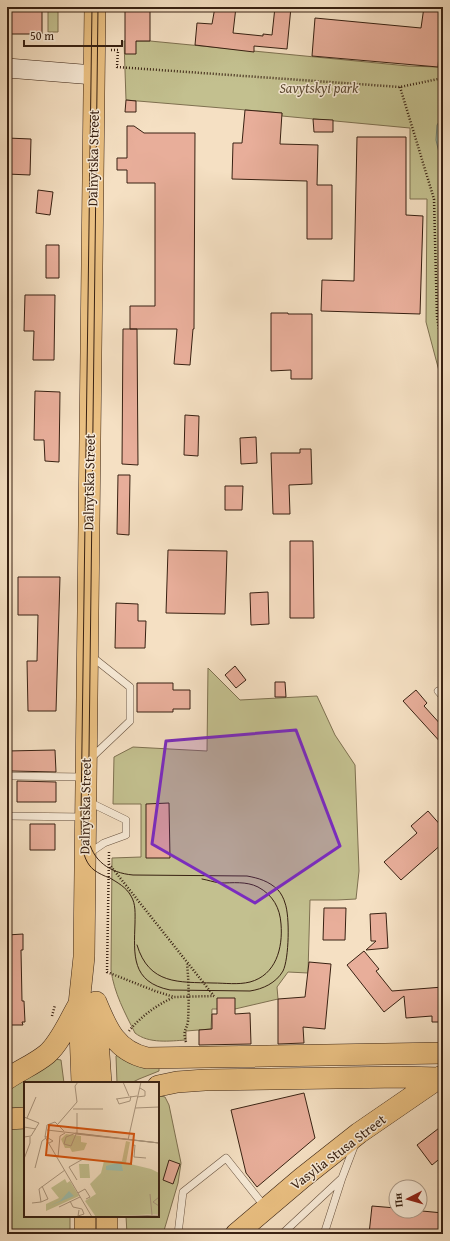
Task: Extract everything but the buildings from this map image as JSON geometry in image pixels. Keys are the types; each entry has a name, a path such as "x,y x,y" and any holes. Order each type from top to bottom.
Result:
{"main road":[{"name":"Dalnytska Street","path":"95,7 84,957 87,1003 101,1082"},
{"path":"7,68 94,76"},
{"name":"Dalnytska Street","path":"82,1082 87,1003"},
{"path":"7,1079 48,1053 87,1003 122,1046 129,1052 147,1058 443,1053"},
{"path":"159,1086 177,1082 204,1080 441,1077"},
{"name":"Vasylia Stusa Street","path":"236,1234 302,1178 360,1133 441,1077"},
{"path":"7,1119 24,1118"},
{"path":"85,1217 85,1234"},
{"path":"107,1217 107,1234"}],"lane":[{"path":"12,776 86,771 130,721 130,687 87,653"},
{"path":"7,816 85,809 126,820 126,835 109,841 84,856"},
{"path":"324,1234 342,1178 360,1133"},
{"path":"178,1234 183,1192 226,1158 266,1208"},
{"path":"282,1234 342,1178"}],"path":[{"path":"118,67 400,87 443,78"},
{"path":"400,87 434,199 437,318 441,339 443,342"},
{"path":"109,841 107,972 174,997 214,996 187,964 109,864"},
{"path":"187,964 189,997 188,1024 185,1030 185,1037 189,1046"},
{"path":"126,1034 145,1015 159,1004 174,997"}],"highlighted area":[{"path":"296,730 340,846 255,903 152,844 166,741"}],"green space":[{"path":"48,7 58,7 58,32 48,32"},
{"name":"Savytskyi park","path":"443,18 443,386 426,322 427,199 410,199 410,128 282,116 282,113 126,100 124,41 150,41 408,66 438,67"},
{"path":"208,668 240,700 317,696 335,735 355,765 359,871 356,899 310,900 308,973 288,972 277,987 278,999 235,1009 212,1009 211,1029 186,1031 186,1040 153,1040 147,1039 135,1033 117,995 112,978 112,858 141,857 141,804 113,804 114,757 133,747 207,751"},
{"path":"116,1056 159,1065 159,1071 133,1082 117,1082"},
{"path":"55,1059 61,1060 64,1082 24,1082 24,1108 7,1108 7,1088"},
{"path":"159,1097 165,1097 169,1105 181,1163 178,1183 163,1234 127,1234 126,1217 159,1217"},
{"path":"7,1126 24,1126 24,1217 70,1217 70,1234 7,1234"}],"shaded area":[{"path":"443,116 443,170 436,140 437,125"}],"tram line":[{"path":"92,7 81,817 82,845 89,865 97,872 122,886 127,890 133,899 135,913 135,956 142,974 148,981 157,986 170,990 250,991 260,989 273,982 283,971 285,965 288,948 288,917 285,901 278,890 263,880 247,876 133,875 117,872 103,864 93,853 88,837 98,7"},
{"path":"137,945 142,958 149,968 167,979 177,981 232,984 250,982 259,978 272,967 281,942 279,913 272,898 263,890 253,885 220,883 202,879"}]}
